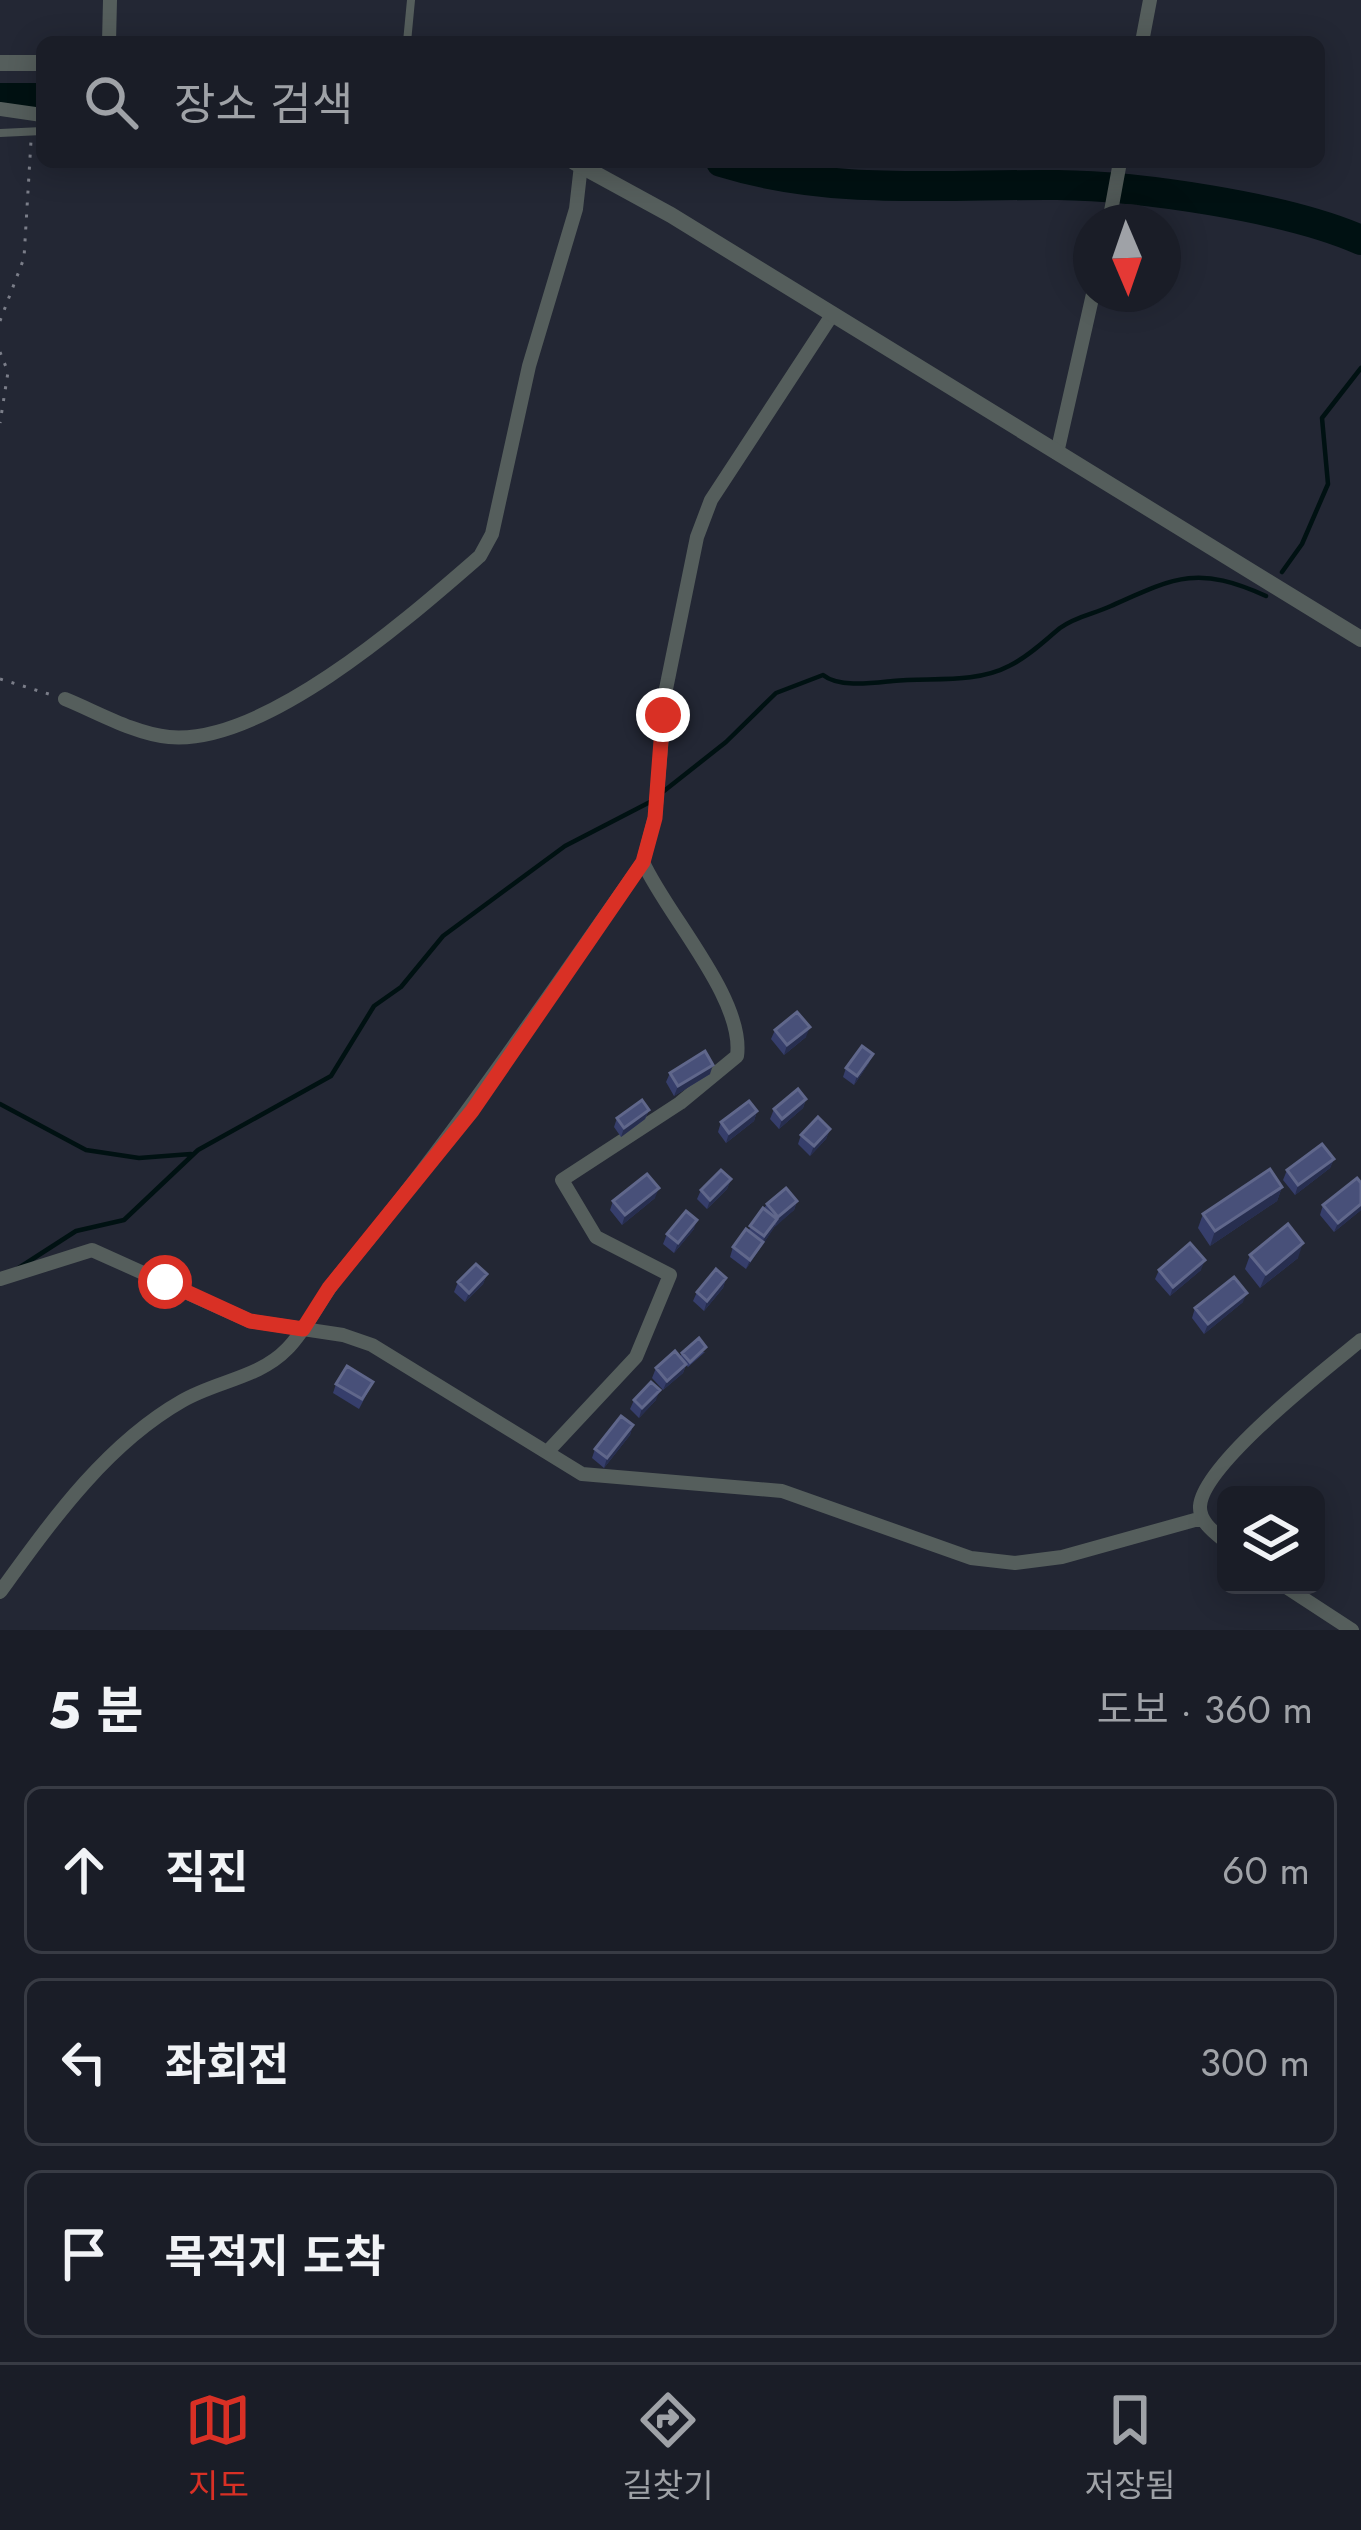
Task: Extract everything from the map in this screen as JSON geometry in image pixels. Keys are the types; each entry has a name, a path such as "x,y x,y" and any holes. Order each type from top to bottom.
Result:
{"street":[{"path":"109,36 110,0"},
{"path":"1143,36 1150,0"},
{"path":"0,63 36,63"},
{"path":"0,109 36,114"},
{"path":"65,699 169,737 215,730 339,671 480,556 492,534 530,366 576,209 577,168"},
{"path":"585,168 1361,638"},
{"path":"1112,204 1119,168"},
{"path":"1057,454 1089,312"},
{"path":"0,1592 60,1507 159,1417 202,1391 273,1361 303,1329 329,1288 472,1111 643,862 655,818 666,688 697,537 711,500 832,315"},
{"path":"550,1449 636,1357 670,1275 596,1237 562,1180 680,1103 737,1056 734,1027 709,970 658,896 643,862"},
{"path":"0,1279 92,1250 250,1321 343,1335 395,1356 597,1478 691,1479 782,1491 911,1541 992,1562 1063,1557 1202,1518"},
{"path":"1217,1533 1202,1518 1200,1503 1207,1488 1256,1429 1361,1340"},
{"path":"1297,1594 1352,1630"}],"lane":[{"path":"408,36 411,0"},
{"path":"0,133 36,132"}],"path":[{"path":"0,321 24,258 36,142"},
{"path":"0,352 8,372 0,423"},
{"path":"0,679 65,699"}],"building":[{"path":"797,1012 810,1027 787,1045 775,1030"},
{"path":"862,1046 873,1054 857,1076 846,1068"},
{"path":"705,1051 713,1065 678,1086 670,1073"},
{"path":"798,1089 806,1099 782,1119 774,1109"},
{"path":"642,1100 649,1110 624,1128 617,1118"},
{"path":"749,1101 757,1111 729,1133 721,1122"},
{"path":"818,1117 830,1129 814,1146 801,1135"},
{"path":"1322,1144 1334,1159 1298,1185 1287,1170"},
{"path":"1270,1169 1282,1187 1215,1231 1203,1214"},
{"path":"721,1170 731,1179 710,1200 701,1190"},
{"path":"647,1174 659,1188 625,1215 613,1201"},
{"path":"1357,1178 1361,1204 1338,1223 1323,1205"},
{"path":"786,1188 797,1201 778,1217 767,1204"},
{"path":"763,1208 777,1219 764,1236 750,1226"},
{"path":"686,1211 697,1220 678,1243 667,1234"},
{"path":"1288,1224 1303,1243 1266,1274 1250,1255"},
{"path":"746,1229 763,1242 750,1260 733,1247"},
{"path":"1190,1243 1205,1260 1173,1287 1159,1270"},
{"path":"476,1264 487,1274 469,1293 458,1282"},
{"path":"716,1269 726,1278 707,1301 697,1292"},
{"path":"1234,1277 1247,1293 1208,1324 1195,1308"},
{"path":"699,1338 706,1347 690,1362 682,1353"},
{"path":"675,1351 686,1364 667,1381 656,1368"},
{"path":"347,1366 373,1382 362,1399 336,1384"},
{"path":"651,1382 660,1390 642,1408 634,1400"},
{"path":"621,1416 633,1425 607,1458 595,1449"}],"waterway":[{"path":"0,98 36,98"},
{"path":"743,168 846,184 1129,189 1254,208 1361,240"},
{"path":"1282,572 1302,544 1328,484 1322,418 1361,368"},
{"path":"664,791 726,742 776,693 823,675 856,684 996,672 1072,621 1187,578 1222,580 1266,596"},
{"path":"17,1269 76,1231 124,1220 198,1150 331,1076 374,1006 401,987 443,936 565,846 650,802"},
{"path":"0,1104 86,1150 139,1158 191,1154"}],"route":[{"path":"165,1282 250,1321 303,1329 329,1288 472,1111 643,862 655,818 663,715"}]}
